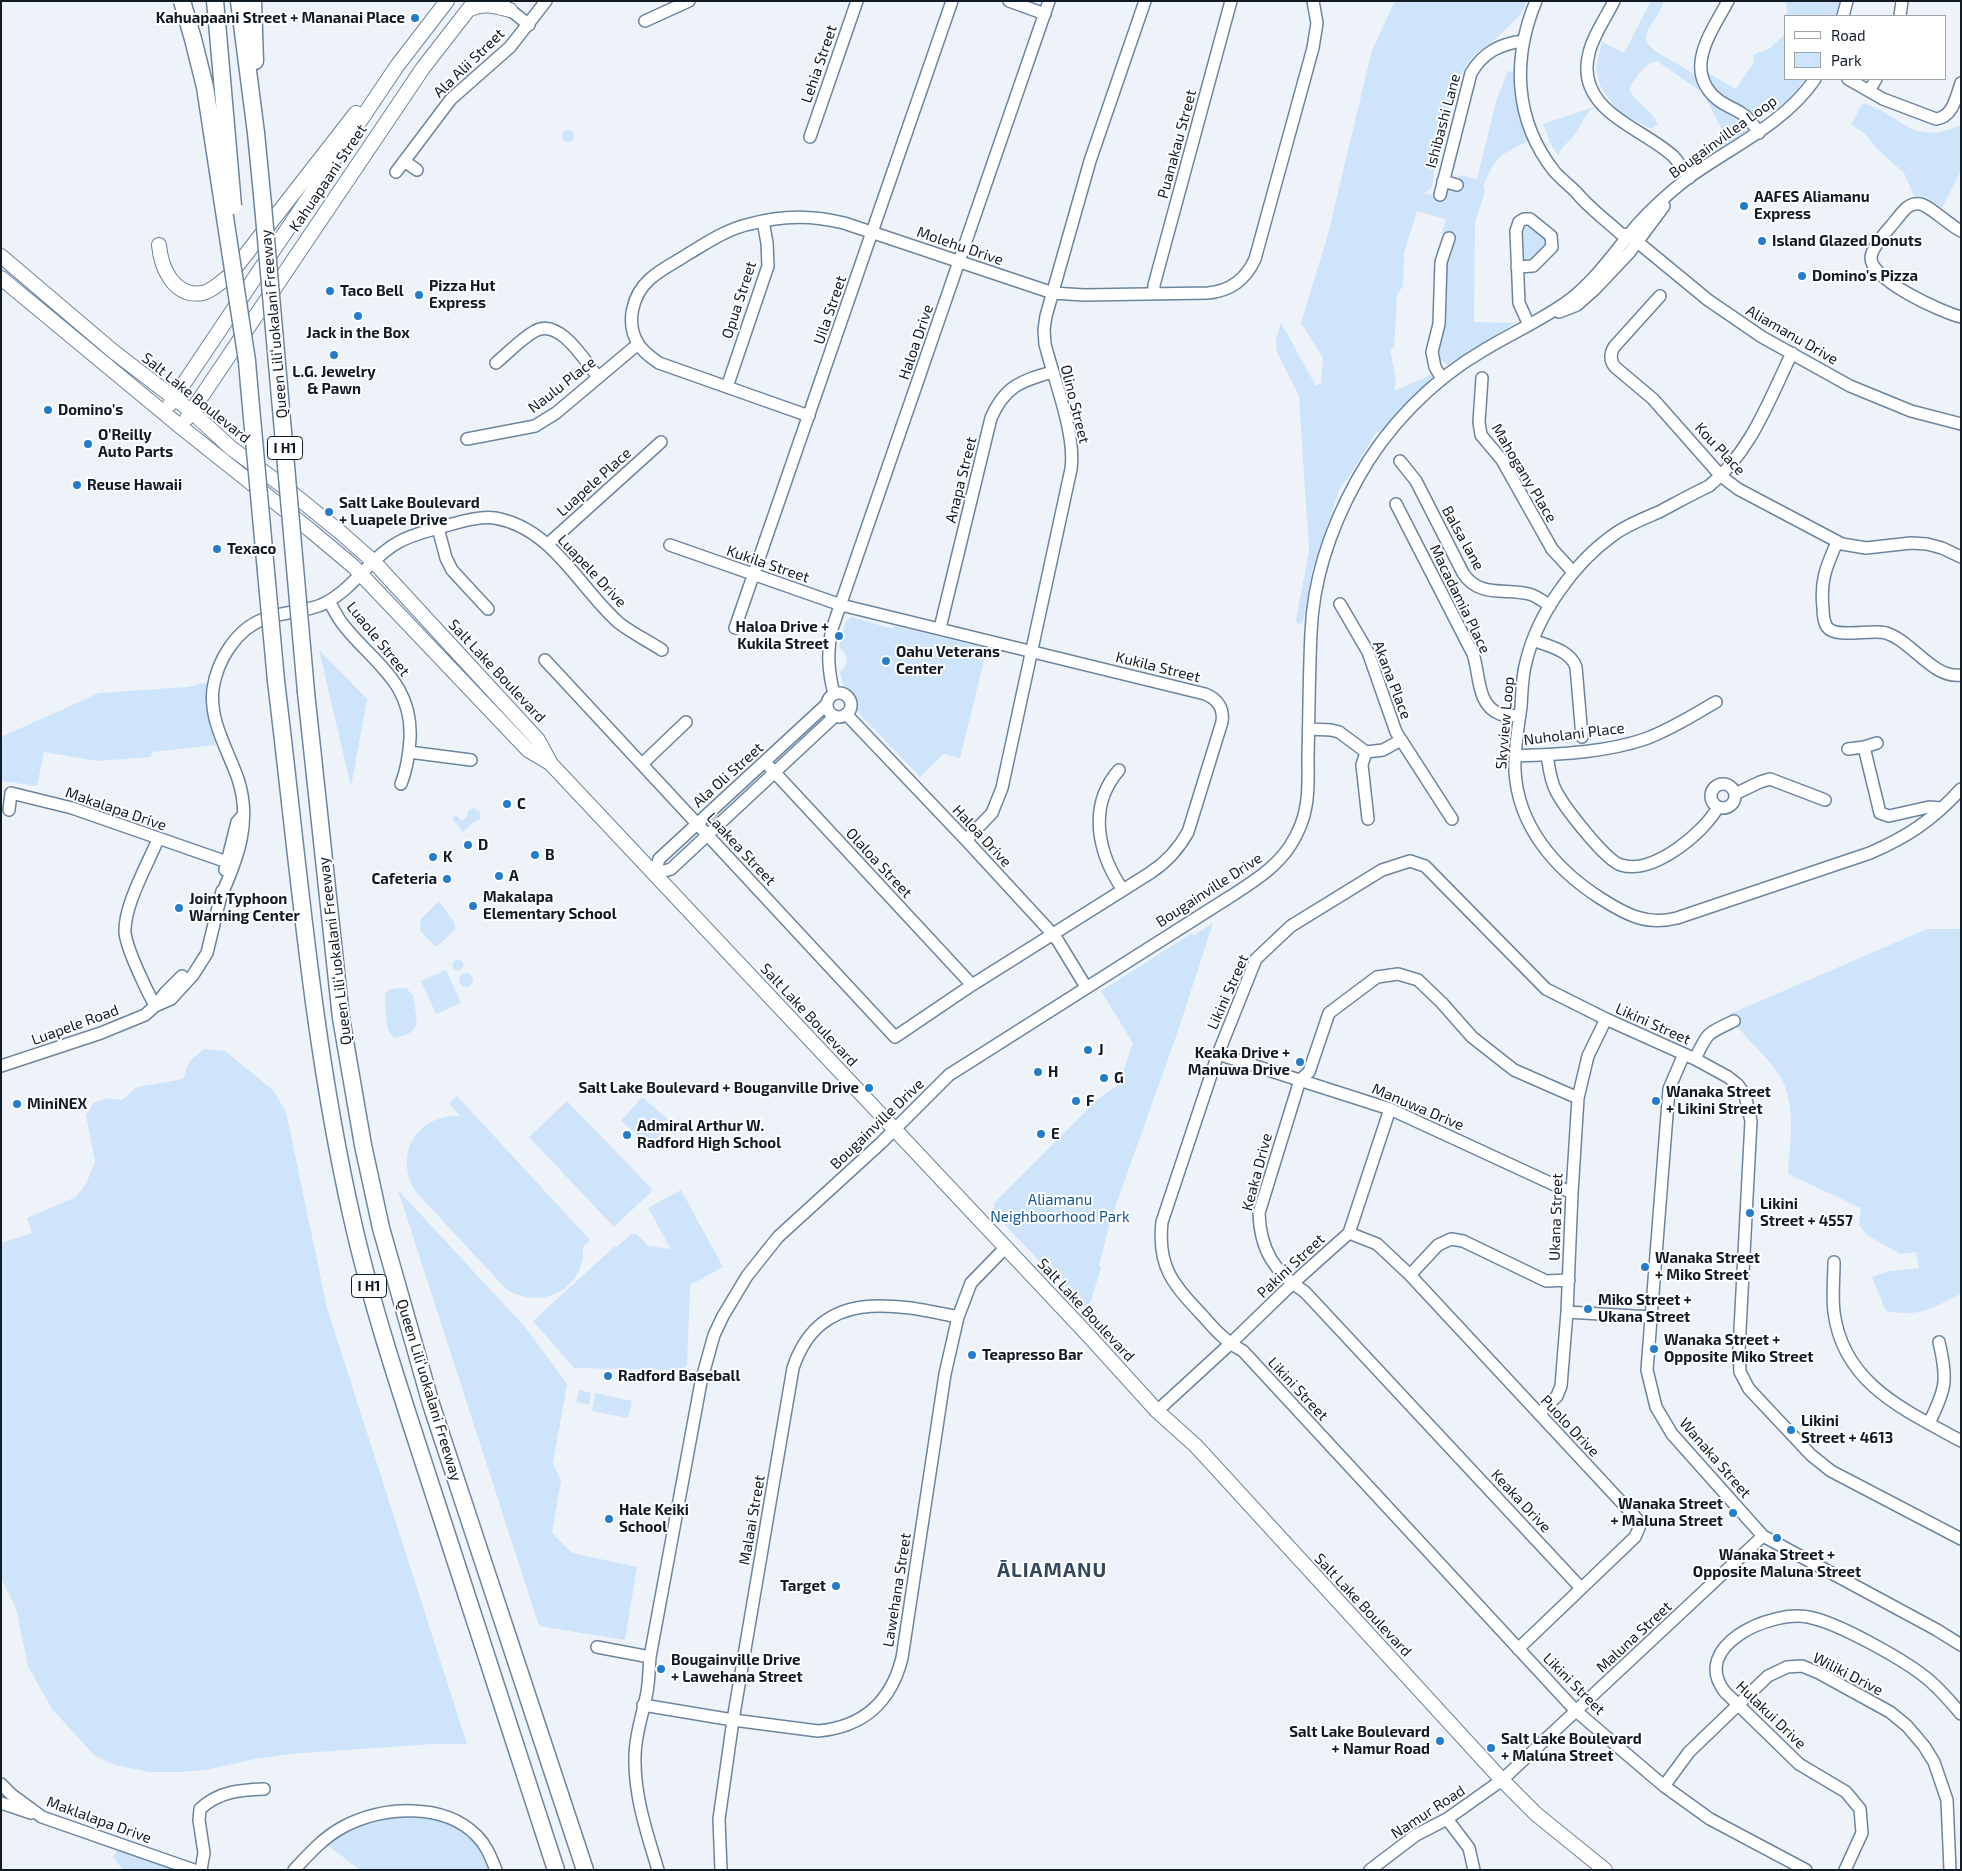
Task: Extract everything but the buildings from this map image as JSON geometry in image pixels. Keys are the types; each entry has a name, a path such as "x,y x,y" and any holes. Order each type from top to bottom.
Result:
{"highway":[{"path":"182,1 205,88 247,361"},
{"name":"Queen Liliʻuokalani Freeway","path":"214,1 276,681 320,1042 339,1157 365,1271 403,1400 556,1870"},
{"name":"Queen Liliʻuokalani Freeway","path":"239,1 248,38 306,692 341,1018 361,1136 392,1272 431,1404 585,1870"},
{"path":"248,38 253,1"}],"main road":[{"name":"Kahuapaani Street","path":"164,413 397,66 446,1"},
{"path":"472,6 486,4 508,6"},
{"name":"Kahuapaani Street","path":"181,427 423,68 472,6"},
{"path":"159,245 162,266 175,285 185,291 196,293 204,292 216,286 229,276 345,126 397,66"},
{"name":"Salt Lake Boulevard","path":"1,256 114,352 191,411 232,448 340,532 374,562 538,740 551,764 1088,1335 1157,1411 1196,1446 1502,1780 1536,1814 1605,1870"},
{"name":"Salt Lake Boulevard","path":"1,278 362,574 528,750 551,764"}],"street":[{"path":"499,1 508,6 529,25"},
{"name":"Ala Alii Street","path":"396,172 451,99 504,53 529,25 546,1"},
{"path":"645,20 689,1"},
{"name":"Lehia Street","path":"810,137 857,1"},
{"name":"Uila Street","path":"735,628 952,1"},
{"path":"1009,1 1045,14"},
{"name":"Haloa Drive","path":"830,699 828,649 832,629 1049,1"},
{"name":"Olino Street","path":"966,840 992,813 999,796 1072,461 1070,434 1045,344 1044,330 1052,293 1090,161 1145,1"},
{"name":"Puanakau Street","path":"1154,294 1154,285 1231,1"},
{"name":"Molehu Drive","path":"638,344 632,326 633,309 638,292 650,278 718,236 749,224 779,218 809,217 844,222 1052,293 1084,295 1220,292 1237,283 1244,277 1252,265 1313,48 1317,23 1313,1"},
{"path":"1523,41 1536,1"},
{"path":"1614,1 1589,54 1588,74 1592,91 1609,112 1674,157 1689,178"},
{"path":"1728,1 1703,49 1700,64 1703,80 1716,98 1746,116 1759,132"},
{"path":"1843,15 1846,1"},
{"path":"1900,15 1902,1"},
{"name":"Ishibashi Lane","path":"1440,195 1470,73 1489,52 1501,45 1523,41"},
{"name":"Aliamanu Drive","path":"1523,41 1520,55 1520,88 1529,124 1544,156 1555,172 1581,199 1621,234 1633,238 1737,321 1850,386 1911,412 1961,424"},
{"name":"Bougainvillea Loop","path":"1633,238 1665,205 1669,196 1689,178 1759,132 1799,99 1814,80"},
{"path":"1850,80 1889,102 1930,118 1938,119 1945,116 1950,110 1961,83"},
{"path":"1869,91 1875,80"},
{"path":"404,161 417,170"},
{"name":"Ishibashi Lane","path":"1443,181 1457,185"},
{"path":"1961,231 1924,205 1913,204 1906,208 1873,250 1871,258 1876,270 1902,290 1936,309 1961,317"},
{"name":"Opua Street","path":"727,387 768,266 768,243 763,221"},
{"path":"1442,379 1434,366 1432,352 1439,324 1441,262 1449,238"},
{"name":"Bougainville Drive","path":"658,1870 638,1799 635,1762 637,1733 701,1382 714,1335 746,1276 778,1237 895,1129 949,1075 1258,878 1273,866 1291,844 1306,808 1313,612 1319,576 1331,535 1358,477 1402,417 1442,379 1473,356 1529,325 1576,305 1595,289 1629,253 1633,238"},
{"path":"1518,267 1518,303 1529,325"},
{"name":"Kou Place","path":"1660,296 1614,348 1611,354 1612,361 1615,367 1653,399 1721,476 1738,489 1837,542 1866,548 1927,544 1942,548 1961,557"},
{"path":"496,363 536,330 550,328 565,336 598,377"},
{"path":"638,344 659,363 809,416"},
{"name":"Naulu Place","path":"467,439 535,426 556,413 638,344"},
{"name":"Skyview Loop","path":"1792,353 1747,445 1721,476 1709,486 1612,535 1573,572 1550,606 1533,640 1526,663 1515,756 1516,786 1524,813 1545,850 1593,893 1624,913 1647,921 1662,921 1677,918 1870,853 1894,843 1917,830 1961,789"},
{"name":"Anapa Street","path":"940,628 991,418 1004,395 1015,385 1029,378 1052,372"},
{"name":"Mahogany Place","path":"1482,378 1479,422 1481,435 1502,460 1552,550 1573,572"},
{"name":"Luapele Place","path":"548,544 661,442"},
{"name":"Balsa lane","path":"1400,461 1416,481 1468,580 1484,590 1536,596 1550,606"},
{"name":"Macadamia Place","path":"1396,504 1473,654 1478,681 1484,697 1499,714 1520,716"},
{"name":"Luapele Drive","path":"362,574 396,543 415,535 466,520 494,518 522,527 548,544 620,623 662,650"},
{"path":"438,528 446,558 452,570 488,609"},
{"path":"1837,542 1822,581 1824,619 1827,627 1837,632 1887,633 1941,672 1950,675 1961,675"},
{"name":"Kukila Street","path":"670,545 841,605 1206,694 1216,700 1223,712 1222,722 1188,832 1172,857 1053,936 972,985 895,1037"},
{"name":"Luapele Road","path":"221,896 231,874 245,827 238,781 219,733 214,712 213,689 219,667 229,647 255,623 265,618 312,608 329,601 362,574"},
{"name":"Luaole Street","path":"329,601 346,628 397,685 410,714 410,752 407,770 400,784"},
{"name":"Akana Place","path":"1340,604 1368,652 1394,726 1452,819"},
{"path":"1533,640 1565,653 1573,661 1576,667 1582,736"},
{"name":"Laakea Street","path":"545,660 895,1037"},
{"path":"845,695 850,700 850,708 840,715 830,712 830,699 845,695"},
{"name":"Ala Oli Street","path":"654,873 660,859 830,699"},
{"name":"Nuholani Place","path":"1515,756 1547,755 1610,748 1645,739 1716,702"},
{"name":"Haloa Drive","path":"840,715 966,840 1053,936 1086,987"},
{"name":"Ala Oli Street","path":"654,873 671,869 840,715"},
{"path":"642,764 686,722"},
{"path":"1309,729 1339,732 1366,752 1362,765 1368,819"},
{"name":"Akana Place","path":"1366,752 1383,750 1402,740"},
{"path":"1848,750 1877,743"},
{"path":"1864,747 1878,809 1881,814 1888,816 1928,807 1941,808"},
{"path":"410,752 471,760"},
{"path":"1547,755 1551,778 1561,800 1608,858 1621,865 1636,866 1663,857 1675,850 1709,820 1718,807"},
{"name":"Olaloa Street","path":"765,762 972,985"},
{"path":"1119,770 1111,779 1106,789 1100,826 1102,850 1108,866 1123,890"},
{"path":"1735,794 1770,779 1824,800"},
{"path":"1727,785 1733,789 1735,794 1734,801 1729,807 1718,807 1713,804 1711,799 1711,793 1716,787 1727,785"},
{"name":"Makalapa Drive","path":"9,810 11,793 72,808 227,862"},
{"name":"Luapele Road","path":"1,1066 145,1015 156,1006 165,993 191,965 212,932 237,822 243,815"},
{"path":"156,1006 137,966 125,934 127,912 158,839"},
{"name":"Likini Street","path":"1806,1870 1710,1819 1664,1786 1576,1711 1243,1351 1230,1344 1176,1287 1164,1264 1161,1249 1162,1222 1218,1054 1256,959 1291,926 1382,870 1410,861 1425,866 1546,989 1606,1019 1695,1059 1728,1077 1738,1085 1746,1099 1750,1114 1739,1349 1740,1372 1749,1389 1811,1455 1831,1471 1961,1539"},
{"name":"Keaka Drive","path":"1578,1098 1514,1070 1472,1037 1442,1003 1418,980 1398,974 1377,977 1329,1013 1310,1072 1300,1080 1259,1213 1260,1228 1266,1252 1271,1260 1292,1284 1305,1292 1580,1587"},
{"name":"Ukana Street","path":"1539,1414 1557,1396 1561,1386 1569,1280 1578,1098 1588,1056 1606,1019"},
{"path":"1695,1059 1710,1032 1734,1021"},
{"name":"Manuwa Drive","path":"1218,1054 1390,1108 1572,1193"},
{"name":"Wanaka Street","path":"1684,1054 1669,1089 1647,1370 1656,1407 1672,1434 1763,1536 1961,1645"},
{"path":"1349,1233 1390,1108"},
{"name":"Pakini Street","path":"1157,1411 1349,1233"},
{"name":"Puolo Drive","path":"1349,1233 1377,1244 1410,1274 1638,1520 1639,1528 1635,1536 1518,1648"},
{"path":"1410,1274 1438,1245 1451,1239 1463,1241 1546,1281 1569,1280"},
{"name":"Lawehana Street","path":"643,1704 805,1731 831,1730 856,1721 868,1714 882,1700 893,1683 902,1658 945,1374 958,1317 971,1283 1005,1248"},
{"path":"1834,1262 1834,1313 1840,1336 1853,1363 1868,1382 1885,1398 1961,1441"},
{"name":"Malaai Street","path":"722,1870 720,1819 733,1720 793,1368 802,1346 826,1320 846,1309 876,1305 958,1317"},
{"path":"1567,1312 1651,1317"},
{"path":"1929,1423 1939,1403 1944,1386 1945,1365 1939,1342"},
{"name":"Maluna Street","path":"1502,1780 1763,1536"},
{"name":"Hulakui Drive","path":"1845,1870 1862,1833 1860,1809 1846,1792 1799,1764 1725,1692 1718,1681 1715,1669 1721,1652 1729,1642 1756,1625 1778,1618 1800,1616 1816,1619 1849,1633 1915,1670 1944,1694 1961,1714"},
{"path":"598,1647 650,1657"},
{"name":"Wiliki Drive","path":"1664,1786 1689,1752 1771,1674 1787,1667 1797,1666 1818,1672 1896,1716 1919,1739 1936,1767 1948,1806 1955,1857 1950,1870"},
{"name":"Namur Road","path":"1370,1870 1416,1835 1447,1819 1502,1780"},
{"name":"Maklalapa Drive","path":"1,1784 12,1795 42,1817 194,1870"},
{"path":"201,1870 204,1853 199,1820 200,1808 224,1794 235,1791 264,1789"},
{"path":"1,1803 42,1817"},
{"path":"294,1870 322,1842 343,1827 381,1814 400,1811 440,1814 468,1828 486,1847 496,1870"},
{"path":"1447,1819 1469,1848 1474,1870"}],"green space":[{"path":"1395,1 1527,1 1521,14 1495,40 1474,55 1465,67 1456,86 1448,111 1449,120 1441,155 1434,171 1432,187 1424,194 1440,195 1443,181 1457,185 1459,175 1477,179 1497,98 1508,71 1514,72 1518,110 1529,141 1511,149 1495,163 1483,187 1485,192 1475,222 1474,322 1515,323 1447,365 1432,352 1449,238 1442,234 1446,219 1417,211 1404,253 1403,286 1397,295 1394,348 1390,349 1396,381 1394,391 1431,375 1432,378 1398,413 1381,434 1377,431 1340,488 1312,570 1304,617 1302,623 1298,624 1296,620 1309,551 1299,396 1277,353 1276,339 1281,323 1316,386 1321,383 1323,358 1301,323 1328,234 1372,50"},
{"path":"1651,1 1664,1 1648,30 1647,43 1655,51 1694,74 1699,90 1657,61 1644,68 1637,75 1629,89 1636,99 1652,114 1658,124 1651,129 1619,112 1601,88 1596,68 1602,42 1624,53"},
{"path":"1786,1 1839,1 1837,15 1787,15"},
{"path":"1784,35 1784,80 1804,80 1796,90 1782,104 1764,115 1753,110 1752,116 1724,104 1701,69 1736,89 1754,62 1753,55 1770,48"},
{"path":"1706,99 1710,99 1737,116 1746,123 1748,130 1743,137 1694,167 1687,162 1722,140 1723,132"},
{"path":"1863,103 1919,131 1930,133 1944,131 1961,125 1961,171 1942,208 1926,197 1914,196 1904,173 1878,150 1865,134 1851,124"},
{"path":"1594,107 1558,155 1552,147 1543,124"},
{"path":"566,130 570,130 574,136 570,142 566,142 562,138 562,134"},
{"path":"1521,220 1552,239 1536,264 1517,267"},
{"path":"852,617 893,629 894,626 987,648 960,758 944,754 920,777 856,710 853,697 843,685 840,672 846,665 847,657 839,646 846,621"},
{"path":"319,650 367,699 351,787"},
{"path":"209,682 208,706 216,745 152,752 151,757 97,761 44,752 37,786 1,781 1,737 99,693 187,687"},
{"path":"474,808 480,812 480,819 463,832 452,818 456,815 462,821 467,817 468,811"},
{"path":"439,901 455,924 455,930 436,947 420,931 421,919"},
{"name":"Aliamanu Neighboorhood Park","path":"1213,923 1178,1031 1112,1216 1099,1265 1101,1268 1088,1310 1051,1271 1054,1268 1045,1259 1041,1263 991,1210 995,1206 993,1204 1096,1101 1119,1084 1133,1043 1101,991 1192,933 1194,935"},
{"path":"1927,929 1961,929 1961,1294 1925,1310 1898,1313 1886,1311 1872,1277 1890,1271 1919,1268 1916,1252 1900,1254 1867,1235 1859,1225 1861,1208 1788,1174 1791,1120 1790,1107 1783,1082 1776,1070 1740,1030 1730,1014"},
{"path":"458,959 464,965 458,971 452,965"},
{"path":"446,970 461,1003 436,1014 421,981"},
{"path":"466,973 471,975 473,980 471,985 466,987 461,985 459,980 461,975"},
{"path":"406,988 413,995 416,1024 410,1032 394,1038 387,1023 385,994 388,990"},
{"path":"204,1049 225,1051 273,1090 286,1112 327,1308 467,1744 433,1744 289,1754 205,1770 149,1772 115,1765 95,1756 51,1708 28,1666 16,1608 1,1578 1,1243 32,1233 27,1218 76,1197 86,1184 95,1162 86,1115 93,1103 107,1098 122,1100 137,1087 183,1079 189,1062"},
{"path":"457,1096 590,1240 583,1247 582,1262 577,1275 569,1285 558,1292 546,1297 533,1298 519,1295 506,1289 416,1192 409,1178 407,1164 408,1151 413,1139 421,1129 431,1122 445,1117 460,1116 449,1103"},
{"path":"642,1097 671,1122 651,1146 621,1121"},
{"path":"567,1101 653,1190 614,1227 529,1137"},
{"path":"398,1190 526,1328 567,1384 553,1463 561,1481 552,1533 572,1553 637,1567 625,1640 539,1626"},
{"path":"681,1190 723,1267 690,1285 687,1365 681,1370 574,1368 533,1321 614,1247 618,1246 631,1234 637,1234 648,1246 671,1249 648,1208"},
{"path":"579,1390 591,1393 589,1405 576,1402"},
{"path":"595,1393 632,1401 628,1418 592,1411"},
{"path":"420,1812 468,1829 496,1870 360,1870 322,1841 343,1827"},
{"path":"121,1844 185,1870 123,1870 113,1857"}],"place":[{"name":"Kahuapaani Street + Mananai Place","path":"415,18"},
{"name":"AAFES Aliamanu Express","path":"1744,206"},
{"name":"Island Glazed Donuts","path":"1762,241"},
{"name":"Domino's Pizza","path":"1802,276"},
{"name":"Taco Bell","path":"330,291"},
{"name":"Pizza Hut Express","path":"419,295"},
{"name":"Jack in the Box","path":"358,316"},
{"name":"L.G. Jewelry & Pawn","path":"334,355"},
{"name":"Domino's","path":"48,410"},
{"name":"O'Reilly Auto Parts","path":"88,444"},
{"name":"Reuse Hawaii","path":"77,485"},
{"name":"Salt Lake Boulevard + Luapele Drive","path":"329,512"},
{"name":"Texaco","path":"217,549"},
{"name":"Haloa Drive + Kukila Street","path":"839,636"},
{"name":"Oahu Veterans Center","path":"886,661"},
{"name":"C","path":"507,804"},
{"name":"D","path":"468,845"},
{"name":"B","path":"535,855"},
{"name":"K","path":"433,857"},
{"name":"A","path":"499,876"},
{"name":"Cafeteria","path":"447,879"},
{"name":"Makalapa Elementary School","path":"473,906"},
{"name":"Joint Typhoon Warning Center","path":"179,908"},
{"name":"J","path":"1088,1050"},
{"name":"Keaka Drive + Manuwa Drive","path":"1300,1062"},
{"name":"H","path":"1038,1072"},
{"name":"G","path":"1104,1078"},
{"name":"Salt Lake Boulevard + Bouganville Drive","path":"869,1088"},
{"name":"F","path":"1076,1101"},
{"name":"Wanaka Street + Likini Street","path":"1656,1101"},
{"name":"MiniNEX","path":"17,1104"},
{"name":"E","path":"1041,1134"},
{"name":"Admiral Arthur W. Radford High School","path":"627,1135"},
{"name":"Likini Street + 4557","path":"1750,1213"},
{"name":"Wanaka Street + Miko Street","path":"1645,1267"},
{"name":"Miko Street + Ukana Street","path":"1588,1309"},
{"name":"Wanaka Street + Opposite Miko Street","path":"1654,1349"},
{"name":"Teapresso Bar","path":"972,1355"},
{"name":"Radford Baseball","path":"608,1376"},
{"name":"Likini Street + 4613","path":"1791,1430"},
{"name":"Wanaka Street + Maluna Street","path":"1733,1513"},
{"name":"Hale Keiki School","path":"609,1519"},
{"name":"Wanaka Street + Opposite Maluna Street","path":"1777,1538"},
{"name":"Target","path":"836,1586"},
{"name":"Bougainville Drive + Lawehana Street","path":"661,1669"},
{"name":"Salt Lake Boulevard + Namur Road","path":"1440,1741"},
{"name":"Salt Lake Boulevard + Maluna Street","path":"1491,1748"}],"district":[{"name":"ĀLIAMANU","path":"1052,1570"}]}
